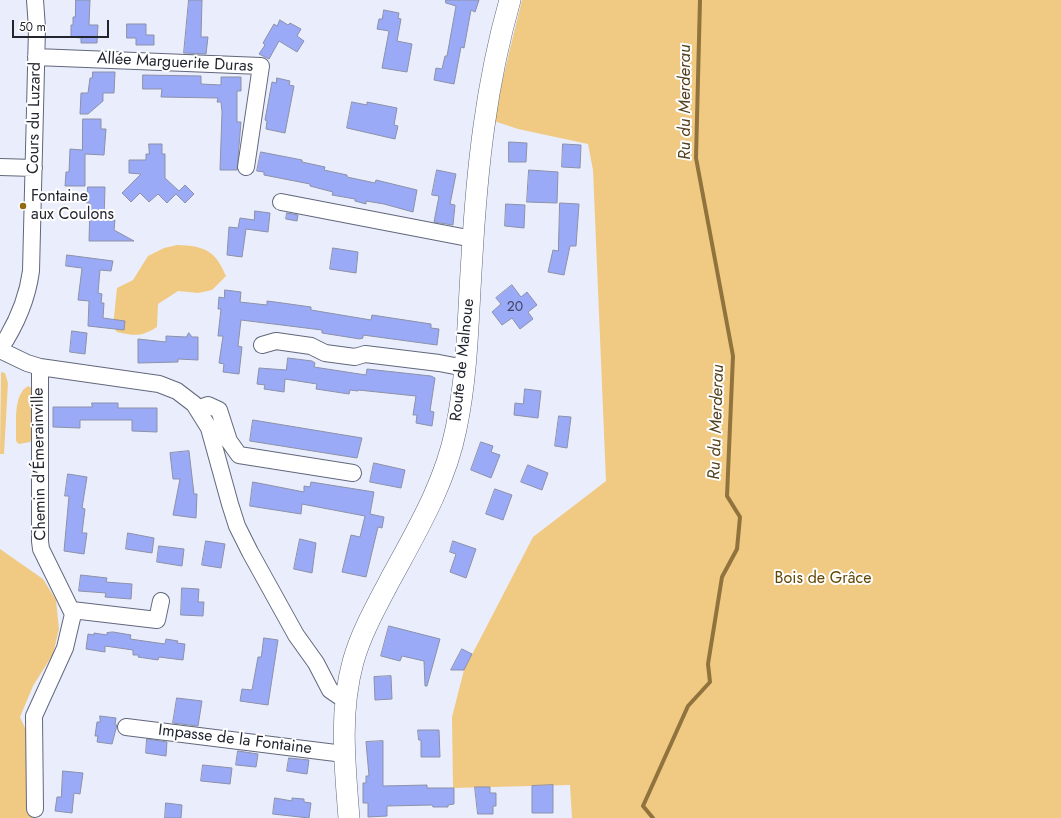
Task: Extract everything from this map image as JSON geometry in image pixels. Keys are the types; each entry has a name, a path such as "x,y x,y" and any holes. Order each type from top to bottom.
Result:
{"main road":[{"name":"Route de Malnoue","path":"348,818 344,754 346,701 353,662 364,633 429,507 444,472 456,432 465,368 473,239 485,112 494,61 510,0"}],"street":[{"name":"Cours du Luzard","path":"0,350 17,322 29,284 32,260 36,57 35,0"},
{"name":"Allée Marguerite Duras","path":"36,57 261,66 246,167"},
{"path":"0,166 34,168"},
{"path":"281,202 473,239"},
{"path":"262,345 276,341 311,346 325,353 355,357 365,354 439,363 465,368"},
{"path":"0,350 27,363 40,367 159,384 177,391 197,409 209,428 237,526 250,552 296,635 316,663 330,690 346,701"},
{"name":"Chemin d'Émerainville","path":"40,367 41,549 72,610"},
{"path":"197,409 208,405 219,410 229,441 239,455 353,473"},
{"path":"35,809 34,716 69,638 73,620 72,610 157,620 161,600"},
{"name":"Impasse de la Fontaine","path":"126,727 344,754"}],"green space":[{"name":"Bois de Grâce","path":"522,0 1061,0 1061,818 572,818 570,785 453,788 452,717 464,670 533,537 606,481 593,170 588,144 518,129 494,121 498,98"},
{"path":"177,245 202,248 208,251 218,260 226,276 212,290 198,293 178,291 158,304 157,327 147,333 138,335 117,332 113,326 117,288 133,280 148,256 164,248"},
{"path":"1,372 5,373 8,383 4,454 0,454"},
{"path":"28,386 33,389 32,438 30,442 19,444 16,441 17,403 23,390"},
{"path":"0,549 43,579 56,600 59,629 53,654 33,686 20,717 31,741 31,773 34,818 0,818"}],"building":[{"path":"76,0 90,0 89,25 98,25 97,43 81,43 81,38 71,37 71,25 73,25 73,17 75,17"},
{"path":"189,0 202,0 201,37 208,37 206,54 184,53"},
{"path":"446,0 479,0 475,12 471,10 464,48 461,47 454,84 434,80 436,68 442,69 445,56 447,56 456,6 446,3"},
{"path":"384,10 399,13 398,18 401,19 397,41 412,44 407,72 382,68 389,31 377,29 379,19 382,19"},
{"path":"280,20 288,25 290,23 301,29 297,36 304,41 297,52 279,41 269,59 259,54 265,45 263,43 274,24 277,26"},
{"path":"127,24 146,24 146,35 154,35 154,45 136,45 136,38 127,38"},
{"path":"93,72 115,72 114,93 103,93 103,101 88,114 80,114 81,93 88,93 90,78 92,78"},
{"path":"143,75 201,76 201,84 221,85 221,77 241,77 241,91 237,91 237,122 241,122 237,170 220,170 222,112 221,102 217,102 218,98 161,97 162,89 143,89"},
{"path":"277,78 290,81 289,85 294,86 285,133 266,129 267,121 265,120 272,82 276,83"},
{"path":"352,102 367,105 367,102 397,108 394,125 398,126 395,139 347,128"},
{"path":"83,119 101,119 101,129 106,129 104,155 85,154 85,186 65,186 66,172 69,172 70,149 82,150"},
{"path":"509,142 527,143 526,162 509,162"},
{"path":"149,144 162,144 162,154 165,154 165,178 179,191 185,185 194,194 185,203 176,194 167,203 158,194 149,202 140,193 131,202 122,193 141,174 129,173 129,160 146,160 146,154 149,154"},
{"path":"563,144 581,145 580,168 562,167"},
{"path":"261,152 302,160 302,162 325,167 324,170 347,175 347,177 375,183 376,180 417,190 413,212 384,204 366,201 366,204 355,201 355,199 332,195 333,192 310,186 310,184 264,175 264,172 257,171"},
{"path":"437,170 456,174 450,204 455,205 453,225 434,222 439,196 432,195"},
{"path":"529,170 558,172 557,203 527,202"},
{"path":"88,187 105,187 104,220 115,220 114,230 134,241 89,241 90,203 87,203"},
{"path":"560,203 579,204 576,246 570,246 564,275 548,272 553,250 558,251"},
{"path":"506,204 525,205 524,228 505,226"},
{"path":"255,211 270,213 268,232 246,229 242,257 227,255 229,227 238,228 240,218 254,220"},
{"path":"287,213 298,215 297,221 286,219"},
{"path":"333,248 358,252 356,273 330,269"},
{"path":"67,255 113,261 111,271 100,270 98,293 102,294 101,303 104,303 103,318 125,321 124,330 88,326 89,301 78,300 82,268 66,266"},
{"path":"512,285 521,297 527,292 537,305 528,312 533,319 520,329 512,318 502,325 492,312 501,304 496,298"},
{"path":"225,290 241,292 240,302 267,305 267,301 311,307 311,310 371,320 372,315 431,324 431,328 439,329 437,345 363,335 363,338 360,339 322,333 322,330 241,320 238,346 242,347 239,374 223,372 224,364 219,363 223,336 218,336 221,309 218,309 219,297 224,298"},
{"path":"72,331 87,333 85,354 70,352"},
{"path":"189,333 192,337 198,337 198,360 178,359 178,362 138,363 138,339 166,342 166,336 186,337"},
{"path":"288,358 312,361 315,363 314,367 366,375 367,369 431,376 435,378 430,411 434,412 432,426 416,423 417,415 413,415 416,396 358,390 350,390 349,394 316,389 317,384 285,379 284,392 264,389 265,385 257,384 259,368 286,370"},
{"path":"525,389 541,391 538,418 514,415 515,403 523,404"},
{"path":"92,403 118,403 118,408 157,408 157,432 132,431 132,420 80,420 80,428 53,427 53,407 92,407"},
{"path":"559,416 571,417 567,448 555,446"},
{"path":"253,420 362,438 357,458 250,441"},
{"path":"481,442 493,446 491,452 500,455 491,478 471,470"},
{"path":"189,451 194,494 197,494 196,518 173,515 180,479 173,479 170,453"},
{"path":"374,463 405,470 401,488 370,482"},
{"path":"528,465 548,473 542,490 521,482"},
{"path":"68,474 87,477 82,508 85,509 82,533 87,533 84,554 64,551 69,496 65,496"},
{"path":"253,482 304,492 304,486 310,487 311,482 374,492 370,514 384,517 382,528 378,527 366,577 342,572 351,535 360,537 365,516 302,504 301,514 250,506"},
{"path":"495,489 512,495 503,520 486,514"},
{"path":"128,533 154,538 152,553 126,549"},
{"path":"300,539 316,543 312,573 294,569"},
{"path":"206,541 225,544 221,568 202,565"},
{"path":"453,541 476,549 466,578 450,572 456,554 450,552"},
{"path":"159,546 184,549 182,566 157,562"},
{"path":"81,575 107,578 106,582 132,584 131,599 105,597 106,593 79,591"},
{"path":"182,588 199,589 198,602 204,602 203,616 181,615"},
{"path":"389,626 440,639 427,686 425,686 424,661 402,656 400,661 381,656"},
{"path":"113,632 131,635 130,639 165,644 166,639 178,641 177,643 185,644 183,660 159,657 158,660 138,657 139,655 133,655 133,650 105,646 105,652 86,649 88,634 94,635 94,633 107,635 107,633"},
{"path":"264,638 278,640 268,705 240,701 242,689 252,690 258,657 261,657"},
{"path":"462,649 472,654 464,670 451,670"},
{"path":"391,676 392,699 375,700 374,677"},
{"path":"177,698 202,701 198,726 173,723"},
{"path":"100,716 116,718 115,725 117,725 112,744 97,742 98,736 95,736 97,722 100,722"},
{"path":"418,730 439,730 440,757 421,757 421,740 419,740"},
{"path":"147,739 167,742 166,756 146,753"},
{"path":"383,741 383,786 427,785 427,788 454,788 454,804 448,805 448,807 433,807 432,805 387,806 387,816 368,817 368,803 363,803 363,783 366,783 366,776 369,776 366,742"},
{"path":"238,751 258,754 256,767 236,765"},
{"path":"289,758 309,760 307,774 287,771"},
{"path":"203,765 232,768 230,784 201,781"},
{"path":"63,771 83,773 80,794 74,793 72,813 55,811 57,797 61,797"},
{"path":"553,785 553,813 532,813 532,786"},
{"path":"475,787 490,787 490,793 496,793 496,806 493,806 493,814 478,814"},
{"path":"275,798 292,801 292,798 304,799 304,802 311,803 309,818 273,814"},
{"path":"166,803 182,805 181,818 165,818"}],"waterway":[{"name":"Ru du Merderau","path":"653,818 643,806 688,706 710,682 708,664 722,577 737,549 740,517 727,496 733,356 696,158 700,0"}],"place":[{"name":"Fontaine aux Coulons","path":"23,206"}]}
